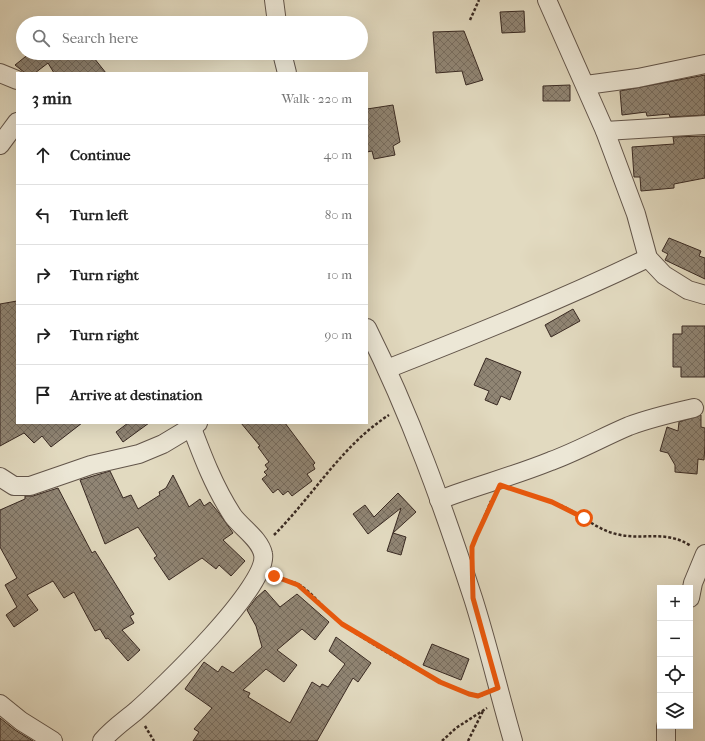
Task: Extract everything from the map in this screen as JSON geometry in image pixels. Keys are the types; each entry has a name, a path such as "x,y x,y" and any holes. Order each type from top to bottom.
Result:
{"street":[{"path":"274,0 276,16"},
{"path":"547,0 606,131 636,214 648,258 664,275 688,290 705,295"},
{"path":"283,60 286,72"},
{"path":"586,85 638,78 705,64"},
{"path":"0,73 16,80"},
{"path":"0,144 16,123"},
{"path":"606,131 705,125"},
{"path":"387,369 481,332 599,282 648,258"},
{"path":"368,330 387,369 420,445 473,598 513,741"},
{"path":"439,500 467,490 501,482 592,444 629,426 662,415 694,408"},
{"path":"0,477 14,486 30,486 91,465 139,454 162,444 193,424 211,477 234,517 262,555 260,574 247,594 218,628 136,710 111,731 102,741"},
{"path":"693,585 704,556"},
{"path":"0,704 21,721 53,741"},
{"path":"666,729 666,741"}],"path":[{"path":"470,20 479,0"},
{"path":"404,408 372,426 262,555 274,576 298,585 342,624 440,682 469,694 478,696 500,694"},
{"path":"472,547 501,482 569,509 598,527 616,534 674,537 689,545 704,556"},
{"path":"442,741 456,728 483,710 500,694"},
{"path":"468,741 483,710"}],"building":[{"path":"524,11 525,32 502,33 500,12"},
{"path":"464,31 483,80 466,85 462,71 436,73 433,32"},
{"path":"21,60 96,60 105,72 53,72 48,63 36,72 24,72 15,65"},
{"path":"705,75 705,115 670,117 669,114 647,116 646,112 622,115 620,91"},
{"path":"570,85 570,101 543,101 543,86"},
{"path":"393,105 400,142 393,146 395,155 374,159 372,151 368,152 368,109"},
{"path":"705,136 705,178 674,184 674,188 641,191 640,177 634,177 632,147 674,144 673,137"},
{"path":"669,238 701,251 699,256 705,258 705,279 665,260 668,254 662,251"},
{"path":"16,301 16,424 81,424 51,447 42,436 34,443 24,433 0,446 0,304"},
{"path":"573,309 580,321 551,337 545,325"},
{"path":"682,326 705,326 705,377 681,377 681,367 673,367 673,334 682,334"},
{"path":"486,358 521,372 510,400 501,396 497,405 485,400 489,391 474,385"},
{"path":"701,415 701,427 705,428 704,460 698,459 697,474 675,472 675,465 668,453 660,451 667,427 678,431 679,422"},
{"path":"127,424 148,424 123,442 116,432"},
{"path":"242,424 286,424 315,463 313,465 315,469 307,474 312,481 292,496 288,491 283,495 278,489 273,493 262,479 267,475 264,472 268,469 265,465 269,462 258,447 260,446"},
{"path":"110,471 123,498 131,495 138,509 160,495 159,492 166,488 173,475 189,507 200,499 204,506 210,502 233,533 223,540 245,561 231,576 219,565 216,569 202,558 169,580 154,558 157,556 138,527 105,544 80,480"},
{"path":"58,488 92,553 95,551 134,614 130,616 134,623 122,630 140,650 128,661 108,638 106,639 100,629 95,631 74,592 64,598 53,581 27,595 38,610 14,627 6,615 17,607 5,585 17,578 0,547 0,510 25,499 25,496 33,496"},
{"path":"398,493 416,512 393,533 406,537 401,555 387,551 401,508 368,534 353,514 365,505 374,517"},
{"path":"265,590 280,607 297,594 329,622 315,640 302,629 277,650 297,665 284,682 266,669 243,690 250,693 248,697 290,723 312,682 320,687 322,684 328,687 345,664 329,651 336,637 371,663 358,682 353,678 317,741 193,741 199,732 194,729 212,708 185,689 204,662 218,672 222,666 233,673 262,647 256,626 247,610 256,598"},
{"path":"432,644 469,659 461,680 423,665"},
{"path":"0,718 15,730 33,741 0,741"}],"route":[{"path":"274,576 298,585 342,624 440,682 469,694 478,696 498,688 473,598 474,581 472,547 492,499 500,485 552,502 569,509 584,518"}]}
